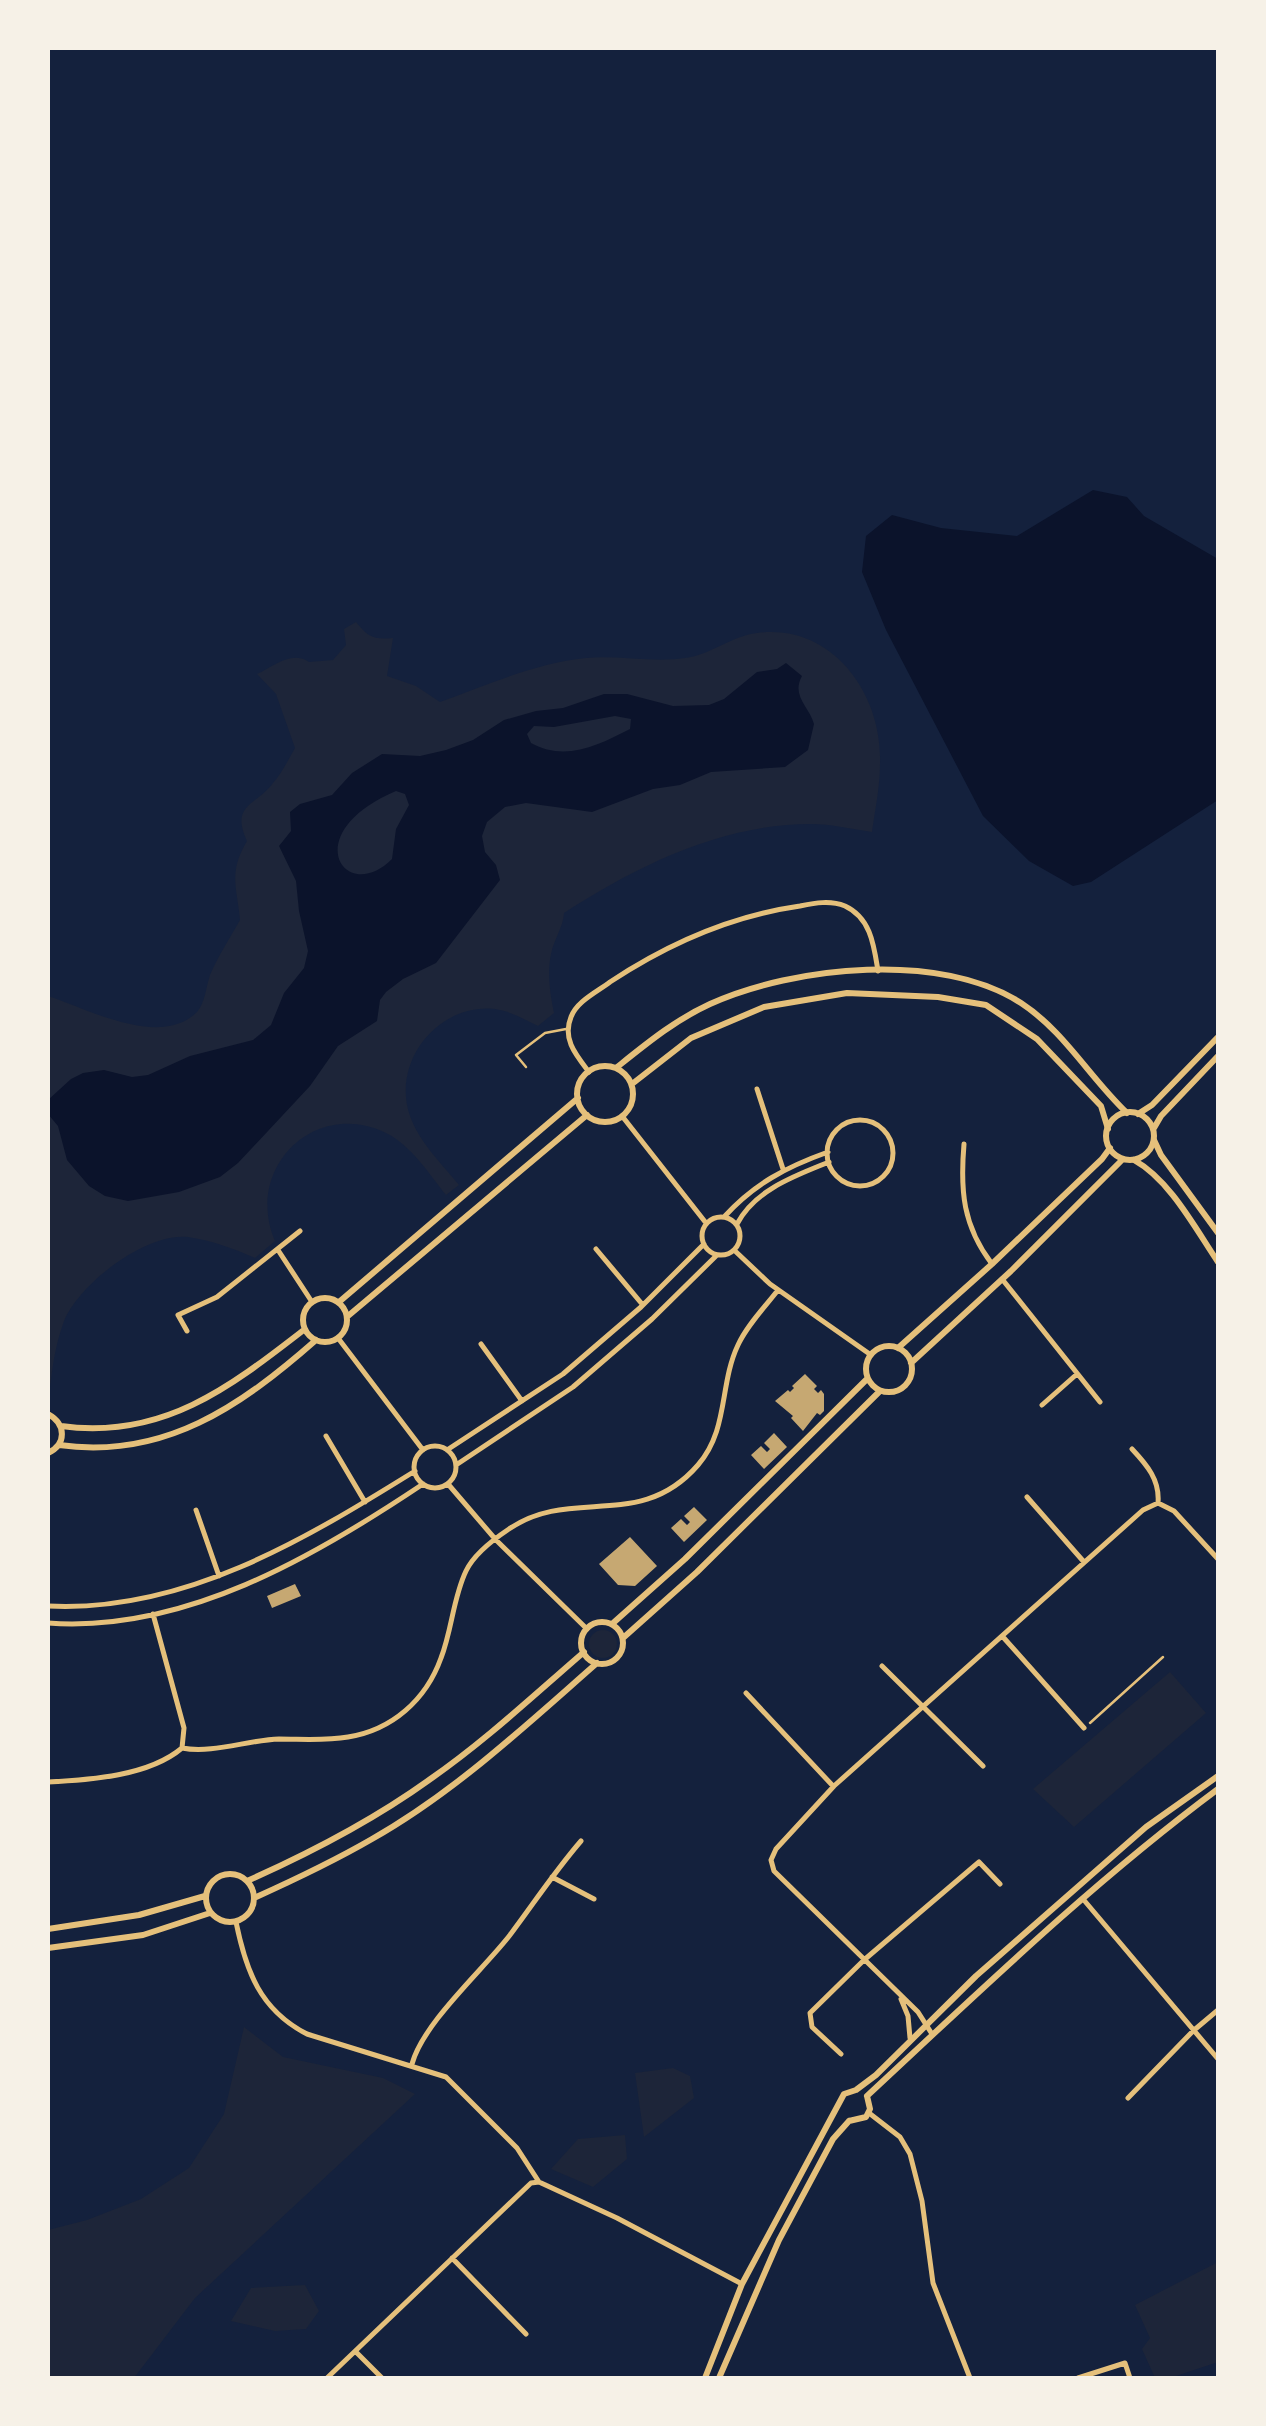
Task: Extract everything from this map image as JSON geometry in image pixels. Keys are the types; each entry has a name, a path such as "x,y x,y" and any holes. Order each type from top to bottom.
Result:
{"street":[{"path":"589,1072 574,1051 567,1030 574,1010 641,962 690,936 729,922 782,908 832,902 846,907 867,926 878,971"},
{"path":"616,1068 632,1084 633,1098 622,1116 604,1122 587,1116 578,1098 580,1083 589,1072 597,1067 616,1068 680,1019 732,995 800,977 878,971 941,975 995,988 1046,1023 1127,1113"},
{"path":"632,1084 691,1038 764,1007 847,994 938,997 986,1005 1038,1038 1101,1106 1110,1148 1124,1159 1147,1167 1218,1262"},
{"path":"1138,1114 1152,1105 1218,1037"},
{"path":"1153,1129 1218,1056"},
{"path":"757,1089 783,1168"},
{"path":"339,1302 578,1098"},
{"path":"1108,1129 1115,1118 1127,1113 1147,1120 1161,1155 1218,1233"},
{"path":"348,1316 339,1302 328,1298 312,1302 303,1318 305,1329 316,1340 338,1338 346,1328 348,1316 587,1116"},
{"path":"622,1116 706,1223"},
{"path":"863,1121 883,1130 893,1149 888,1171 871,1184 849,1184 839,1178 829,1162 834,1134 842,1127 863,1121"},
{"path":"1134,1160 1149,1152 1154,1140"},
{"path":"964,1144 962,1200 978,1246 992,1264"},
{"path":"898,1348 911,1363 911,1376 904,1387 893,1392 880,1391 867,1378 870,1355 880,1348 898,1348 992,1264 1110,1148"},
{"path":"717,1255 704,1244 702,1233 706,1223 724,1216 742,1197 783,1168 828,1152"},
{"path":"911,1363 1124,1159"},
{"path":"456,1465 573,1387 652,1320 717,1255 734,1250 740,1240 737,1224 752,1204 785,1180 829,1162"},
{"path":"724,1216 737,1224"},
{"path":"186,1331 178,1315 217,1296 300,1231"},
{"path":"448,1450 563,1374 704,1244"},
{"path":"596,1249 642,1305"},
{"path":"278,1250 312,1302"},
{"path":"734,1250 778,1290 870,1355"},
{"path":"1002,1279 1100,1402"},
{"path":"182,1748 200,1750 249,1741 348,1737 386,1725 405,1712 432,1679 442,1658 468,1567 496,1540 524,1520 541,1514 564,1508 631,1506 668,1491 684,1479 712,1446 738,1344 778,1290"},
{"path":"48,1414 61,1426 118,1429 150,1422 232,1384 305,1329"},
{"path":"338,1338 423,1450"},
{"path":"48,1453 59,1444 120,1448 156,1440 206,1420 242,1400 316,1340"},
{"path":"481,1344 522,1401"},
{"path":"1042,1405 1077,1374"},
{"path":"597,1663 584,1652 582,1640 586,1630 598,1623 612,1624 686,1559 867,1378"},
{"path":"254,1898 374,1838 487,1759 597,1663 618,1657 623,1638 697,1572 880,1391"},
{"path":"59,1444 61,1426"},
{"path":"326,1436 365,1502"},
{"path":"438,1446 448,1450 456,1465 448,1484 435,1488 422,1484 414,1470 423,1450 438,1446"},
{"path":"1132,1448 1150,1469 1159,1490 1158,1503"},
{"path":"48,1606 108,1604 150,1597 219,1576 276,1553 414,1470"},
{"path":"48,1623 111,1621 153,1614 224,1592 283,1568 346,1534 422,1484"},
{"path":"448,1484 496,1540 586,1630"},
{"path":"1027,1498 1084,1562"},
{"path":"1158,1503 1174,1511 1218,1558"},
{"path":"932,2034 927,2022 774,1871 771,1860 776,1849 834,1786 1142,1510 1158,1503"},
{"path":"196,1510 219,1576"},
{"path":"48,1782 144,1767 170,1758 182,1748 184,1728 153,1614"},
{"path":"612,1624 623,1638"},
{"path":"1003,1636 1084,1728"},
{"path":"247,1881 348,1831 427,1782 476,1746 584,1652"},
{"path":"882,1666 983,1766"},
{"path":"746,1693 834,1786"},
{"path":"705,2378 742,2284 844,2094 876,2075 927,2022 1146,1826 1218,1776"},
{"path":"867,2096 1152,1838 1218,1789"},
{"path":"412,2064 423,2039 581,1842"},
{"path":"841,2054 812,2027 810,2013 864,1960 979,1862 1000,1884"},
{"path":"235,1875 247,1881 254,1898 251,1910 236,1922 221,1921 210,1913 206,1896 210,1884 222,1876 235,1875"},
{"path":"551,1876 594,1900"},
{"path":"48,1930 139,1914 206,1896"},
{"path":"1083,1899 1218,2059"},
{"path":"48,1948 144,1934 210,1913"},
{"path":"236,1922 244,1961 258,1993 288,2024 307,2034 446,2077 516,2148 539,2182 742,2284"},
{"path":"900,1996 908,2016 910,2038"},
{"path":"1128,2098 1218,2010"},
{"path":"719,2378 779,2240 833,2139 849,2121 862,2120 869,2113 867,2096 856,2090"},
{"path":"839,2107 849,2121"},
{"path":"869,2113 900,2137 910,2154 922,2202 933,2283 970,2378"},
{"path":"327,2378 526,2186 539,2182"},
{"path":"452,2258 526,2334"},
{"path":"355,2352 382,2378"},
{"path":"1078,2378 1125,2363 1130,2378"}],"lane":[{"path":"526,1067 516,1055 545,1033 567,1030"}],"path":[{"path":"1084,1728 1163,1657"}],"shaded area":[{"path":"1093,490 1127,497 1144,516 1218,559 1218,800 1091,882 1073,886 1029,861 983,816 886,630 862,572 866,536 892,515 941,528 1017,536"},
{"path":"356,622 372,636 393,638 387,676 416,686 440,702 567,661 598,657 685,658 757,633 784,633 808,639 848,668 873,713 880,764 872,832 811,824 745,831 651,864 564,913 550,961 554,1013 538,1026 512,1013 474,1010 438,1026 414,1057 407,1076 410,1116 425,1144 459,1185 446,1195 412,1153 386,1133 359,1125 334,1125 311,1133 292,1147 278,1166 269,1189 268,1214 275,1241 255,1258 205,1240 171,1238 116,1263 84,1292 64,1321 53,1363 48,1406 48,996 144,1026 182,1022 197,1012 213,968 240,920 235,880 237,862 247,841 243,812 276,779 295,748 276,694 257,674 290,658 309,662 333,660 346,645 344,629"},
{"path":"786,663 802,676 800,695 814,724 808,750 785,767 711,772 592,812 526,803 505,807 487,822 482,836 485,852 496,865 500,880 436,963 386,992 380,1000 377,1021 338,1046 310,1086 220,1177 179,1192 128,1201 105,1196 89,1186 67,1160 58,1126 48,1114 48,1100 71,1079 104,1070 132,1077 148,1075 190,1056 253,1040 271,1025 284,993 304,968 308,951 296,881 279,846 291,831 290,812 300,804 332,795 352,773 382,754 420,756 446,750 473,740 504,720 563,708 604,694 627,694 673,706 709,705 724,699 757,672 777,669","holes":["615,716 631,719 630,729 582,749 544,749 531,743 527,734 534,726 554,727","396,791 405,794 409,805 396,829 392,859 375,871 359,874 346,869 339,858 338,843 347,826 365,808"]},
{"path":"603,1630 613,1634 617,1644 613,1654 603,1658 593,1654 589,1644 593,1634"},
{"path":"1170,1672 1206,1713 1074,1827 1033,1789"},
{"path":"244,2027 283,2057 383,2078 415,2094 195,2298 134,2378 48,2378 48,2230 141,2199 189,2168 224,2114"},
{"path":"673,2068 690,2076 694,2098 644,2137 635,2073"},
{"path":"625,2135 627,2159 593,2187 551,2169 578,2139"},
{"path":"1218,2262 1218,2362 1170,2378 1155,2378 1142,2349 1150,2338 1135,2305"},
{"path":"305,2285 319,2311 306,2329 275,2331 231,2321 251,2288"}],"building":[{"path":"805,1374 817,1386 814,1389 824,1394 824,1411 817,1413 803,1431 775,1401 790,1392"},
{"path":"774,1433 787,1447 764,1469 751,1455 761,1446 767,1452 770,1449 764,1443"},
{"path":"694,1507 707,1520 684,1542 671,1528 681,1519 687,1525 690,1522 684,1516"},
{"path":"630,1537 657,1566 635,1586 618,1585 599,1564"},
{"path":"295,1584 301,1596 272,1608 267,1596"}]}
